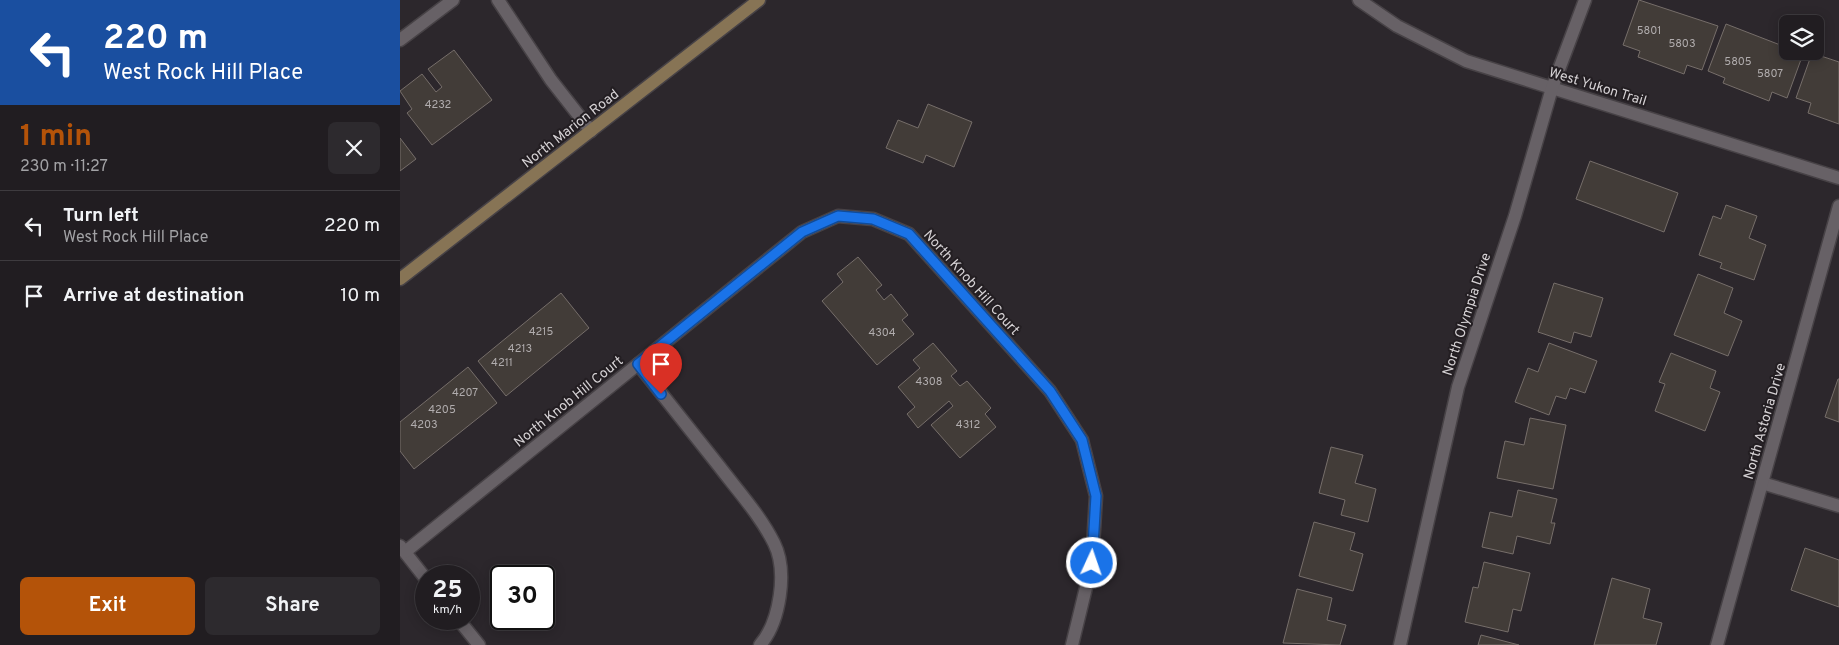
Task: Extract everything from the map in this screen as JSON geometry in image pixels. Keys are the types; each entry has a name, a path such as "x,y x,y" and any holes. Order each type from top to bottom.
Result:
{"main road":[{"name":"North Marion Road","path":"400,279 759,0"}],"street":[{"path":"400,40 453,0"},
{"path":"498,0 551,80 591,131"},
{"name":"West Yukon Trail","path":"1359,0 1397,26 1466,61 1839,178"},
{"name":"North Olympia Drive","path":"1400,645 1458,388 1515,216 1552,88 1585,0"},
{"name":"North Astoria Drive","path":"1717,645 1839,206"},
{"name":"North Knob Hill Court","path":"402,549 638,364 802,232 838,216 873,219 909,234 1050,391 1082,440 1096,496 1092,563 1072,645"},
{"path":"638,364 754,510 775,545 782,581 778,610 765,639 760,645"},
{"path":"1762,483 1839,506"},
{"path":"402,549 415,565"},
{"path":"467,630 480,645"}],"building":[{"path":"1639,0 1718,26 1702,70 1687,65 1684,74 1638,57 1640,51 1623,45"},
{"path":"1726,24 1779,45 1779,60 1801,60 1787,98 1772,92 1769,101 1723,83 1725,78 1708,71"},
{"path":"454,50 492,100 432,145 407,113 412,109 400,91 422,74 436,92 442,87 428,69"},
{"path":"1824,57 1839,62 1839,124 1808,113 1811,103 1796,98 1810,60 1824,60"},
{"path":"928,104 972,122 954,167 926,155 923,163 886,148 898,120 918,128"},
{"path":"400,138 416,159 400,171"},
{"path":"1590,161 1678,193 1664,232 1576,199"},
{"path":"1726,205 1757,216 1749,238 1766,245 1754,280 1720,268 1722,263 1699,255 1713,216 1721,219"},
{"path":"858,257 882,285 876,290 884,300 891,294 908,315 902,320 914,334 877,365 822,301 843,282 837,274"},
{"path":"1698,274 1733,288 1724,313 1742,321 1728,356 1674,335"},
{"path":"1554,283 1603,298 1591,337 1574,332 1571,343 1538,332"},
{"path":"561,293 589,328 506,396 478,361"},
{"path":"933,343 957,371 951,376 960,386 967,381 991,408 985,414 996,427 960,458 931,425 953,406 949,401 918,428 907,414 915,407 898,387 920,368 913,360"},
{"path":"1549,343 1597,361 1585,393 1570,388 1566,399 1556,396 1549,415 1515,402 1528,368 1538,372"},
{"path":"1671,353 1716,371 1710,388 1720,392 1705,431 1655,411 1665,384 1659,382"},
{"path":"468,367 497,403 414,469 400,451 400,422"},
{"path":"1839,379 1839,422 1825,417"},
{"path":"1530,418 1566,425 1553,489 1497,478 1505,441 1524,445"},
{"path":"1331,447 1363,455 1355,483 1376,489 1368,522 1341,515 1345,500 1319,493"},
{"path":"1518,490 1557,499 1551,523 1555,523 1550,544 1517,536 1513,554 1482,547 1490,512 1512,517"},
{"path":"1314,522 1355,533 1350,550 1363,554 1353,591 1299,576"},
{"path":"1805,548 1839,560 1839,607 1791,590"},
{"path":"1484,562 1530,573 1521,611 1513,609 1508,632 1465,622 1473,587 1478,588"},
{"path":"1612,578 1650,589 1643,618 1662,623 1656,645 1594,645"},
{"path":"1297,589 1332,598 1327,620 1346,625 1340,645 1283,643"},
{"path":"1481,635 1519,645 1478,645"}],"route":[{"path":"661,394 638,364 802,232 838,216 873,219 909,234 1050,391 1082,440 1096,496 1092,563"}]}
